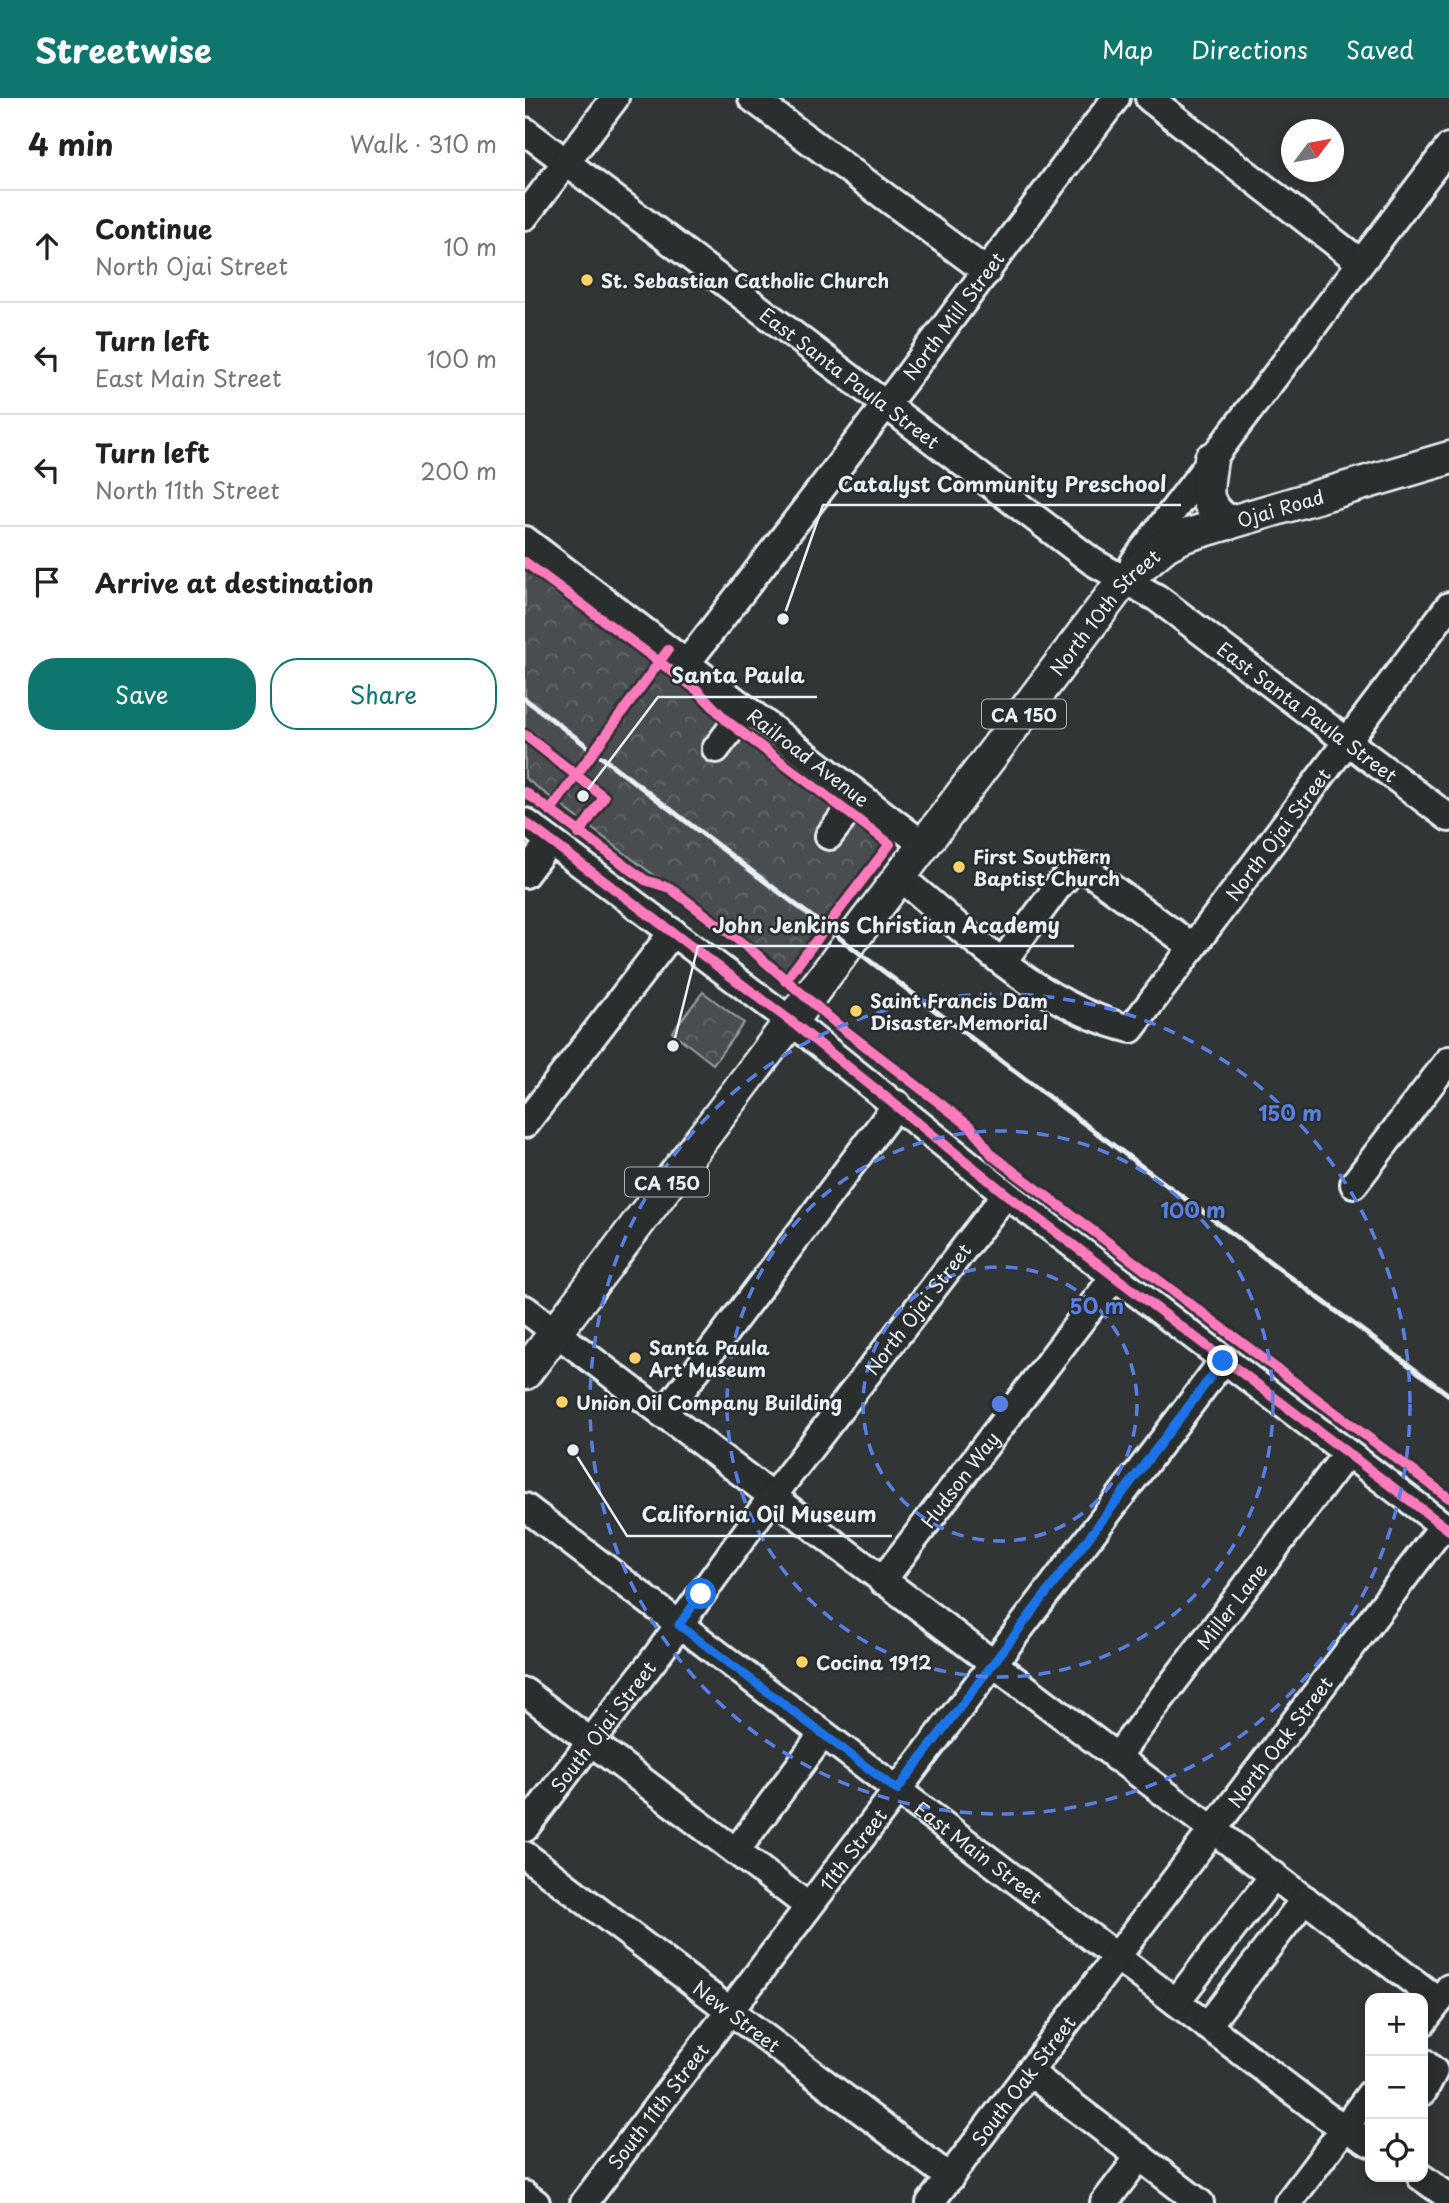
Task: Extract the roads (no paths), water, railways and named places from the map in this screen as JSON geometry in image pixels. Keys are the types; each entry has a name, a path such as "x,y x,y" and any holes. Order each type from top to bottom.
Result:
{"main road":[{"name":"Ojai Road","path":"1123,582 1166,545 1229,523 1449,458"},
{"path":"1211,459 1207,500 1210,508 1229,523"},
{"name":"North 10th Street","path":"525,1373 1123,582"}],"street":[{"path":"525,216 615,98"},
{"path":"752,98 986,272"},
{"name":"North Mill Street","path":"686,664 1116,98"},
{"path":"1149,98 1360,262"},
{"name":"East Santa Paula Street","path":"525,131 1093,562 1123,582 1157,597 1449,818"},
{"name":"North 10th Street","path":"1123,582 1139,554 1449,147"},
{"name":"Railroad Avenue","path":"525,540 858,798 925,846"},
{"name":"North Ojai Street","path":"1004,960 1059,1001 1081,1013 1131,1029 1449,606"},
{"path":"716,749 745,711"},
{"path":"829,836 858,798"},
{"path":"525,822 792,1022 1006,1194 1446,1528"},
{"path":"525,874 550,841"},
{"path":"900,877 1004,960 1059,885 1077,867 1084,868 1193,947"},
{"path":"525,1124 673,932"},
{"path":"1354,1184 1449,1060"},
{"path":"663,1415 897,1104"},
{"name":"North Ojai Street","path":"679,1625 772,1497 1006,1194"},
{"name":"Hudson Way","path":"882,1581 1114,1277"},
{"path":"525,1309 1212,1830 1305,1899 1444,1995 1428,2016"},
{"name":"11th Street","path":"808,1906 1223,1361"},
{"name":"Miller Lane","path":"1116,1758 1347,1453"},
{"name":"East Main Street","path":"525,1507 1207,2026 1365,2140"},
{"name":"North Oak Street","path":"1117,1957 1446,1528"},
{"name":"South Ojai Street","path":"525,1828 679,1625"},
{"path":"525,1692 808,1906"},
{"path":"736,1851 823,1734"},
{"name":"New Street","path":"525,1855 950,2178"},
{"path":"1176,2002 1274,1875"},
{"path":"1207,2026 1305,1899"},
{"name":"South 11th Street","path":"585,2203 808,1906"},
{"name":"South Oak Street","path":"930,2203 1117,1957"},
{"path":"1029,2072 1200,2203"},
{"path":"1288,2203 1365,2101"},
{"path":"1104,2203 1140,2157"},
{"path":"1428,2182 1449,2196"},
{"path":"525,2195 536,2203"}],"railway":[{"path":"525,699 1070,1113 1449,1395"}],"place":[{"name":"St. Sebastian Catholic Church","path":"587,280"},
{"name":"Catalyst Community Preschool","path":"783,619"},
{"name":"Santa Paula","path":"583,796"},
{"name":"First Southern Baptist Church","path":"959,867"},
{"name":"Saint Francis Dam Disaster Memorial","path":"856,1011"},
{"name":"John Jenkins Christian Academy","path":"673,1046"},
{"name":"Santa Paula Art Museum","path":"635,1358"},
{"name":"Union Oil Company Building","path":"562,1402"},
{"name":"California Oil Museum","path":"573,1450"},
{"name":"Cocina 1912","path":"802,1662"}]}
